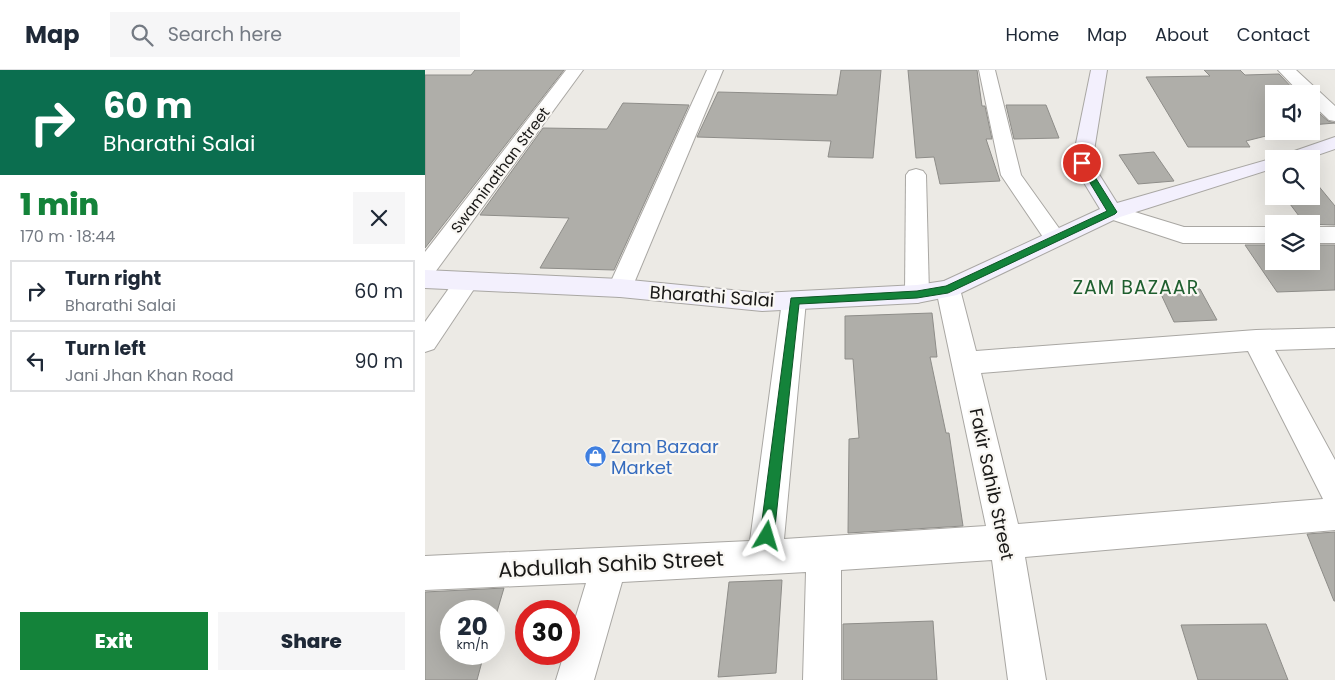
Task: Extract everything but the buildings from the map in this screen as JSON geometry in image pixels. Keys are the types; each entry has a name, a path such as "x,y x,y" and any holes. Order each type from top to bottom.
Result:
{"street":[{"name":"Swaminathan Street","path":"425,269 575,70"},
{"path":"620,288 715,70"},
{"path":"987,70 1011,175 1055,238"},
{"path":"1099,70 1082,163 1112,212 1183,235 1265,235"},
{"path":"1286,70 1335,116"},
{"path":"1313,150 1335,143"},
{"name":"Bharathi Salai","path":"425,279 466,283 620,288 762,302 917,294 948,289 1112,212 1265,165"},
{"path":"916,175 917,294"},
{"path":"1320,235 1335,235"},
{"path":"425,342 466,283"},
{"name":"Fakir Sahib Street","path":"948,289 1006,542 1027,680"},
{"path":"765,556 795,301"},
{"path":"966,363 1255,340 1335,338"},
{"path":"1255,340 1335,491"},
{"name":"Abdullah Sahib Street","path":"425,573 609,566 824,554 1204,527 1335,514"},
{"path":"822,680 824,554"},
{"path":"575,680 609,566"}],"place":[{"name":"Zam Bazaar Market","path":"595,456"}],"district":[{"name":"ZAM BAZAAR","path":"1136,287"}],"route":[{"path":"767,536 795,301 917,294 948,289 1112,212 1082,163"}]}
